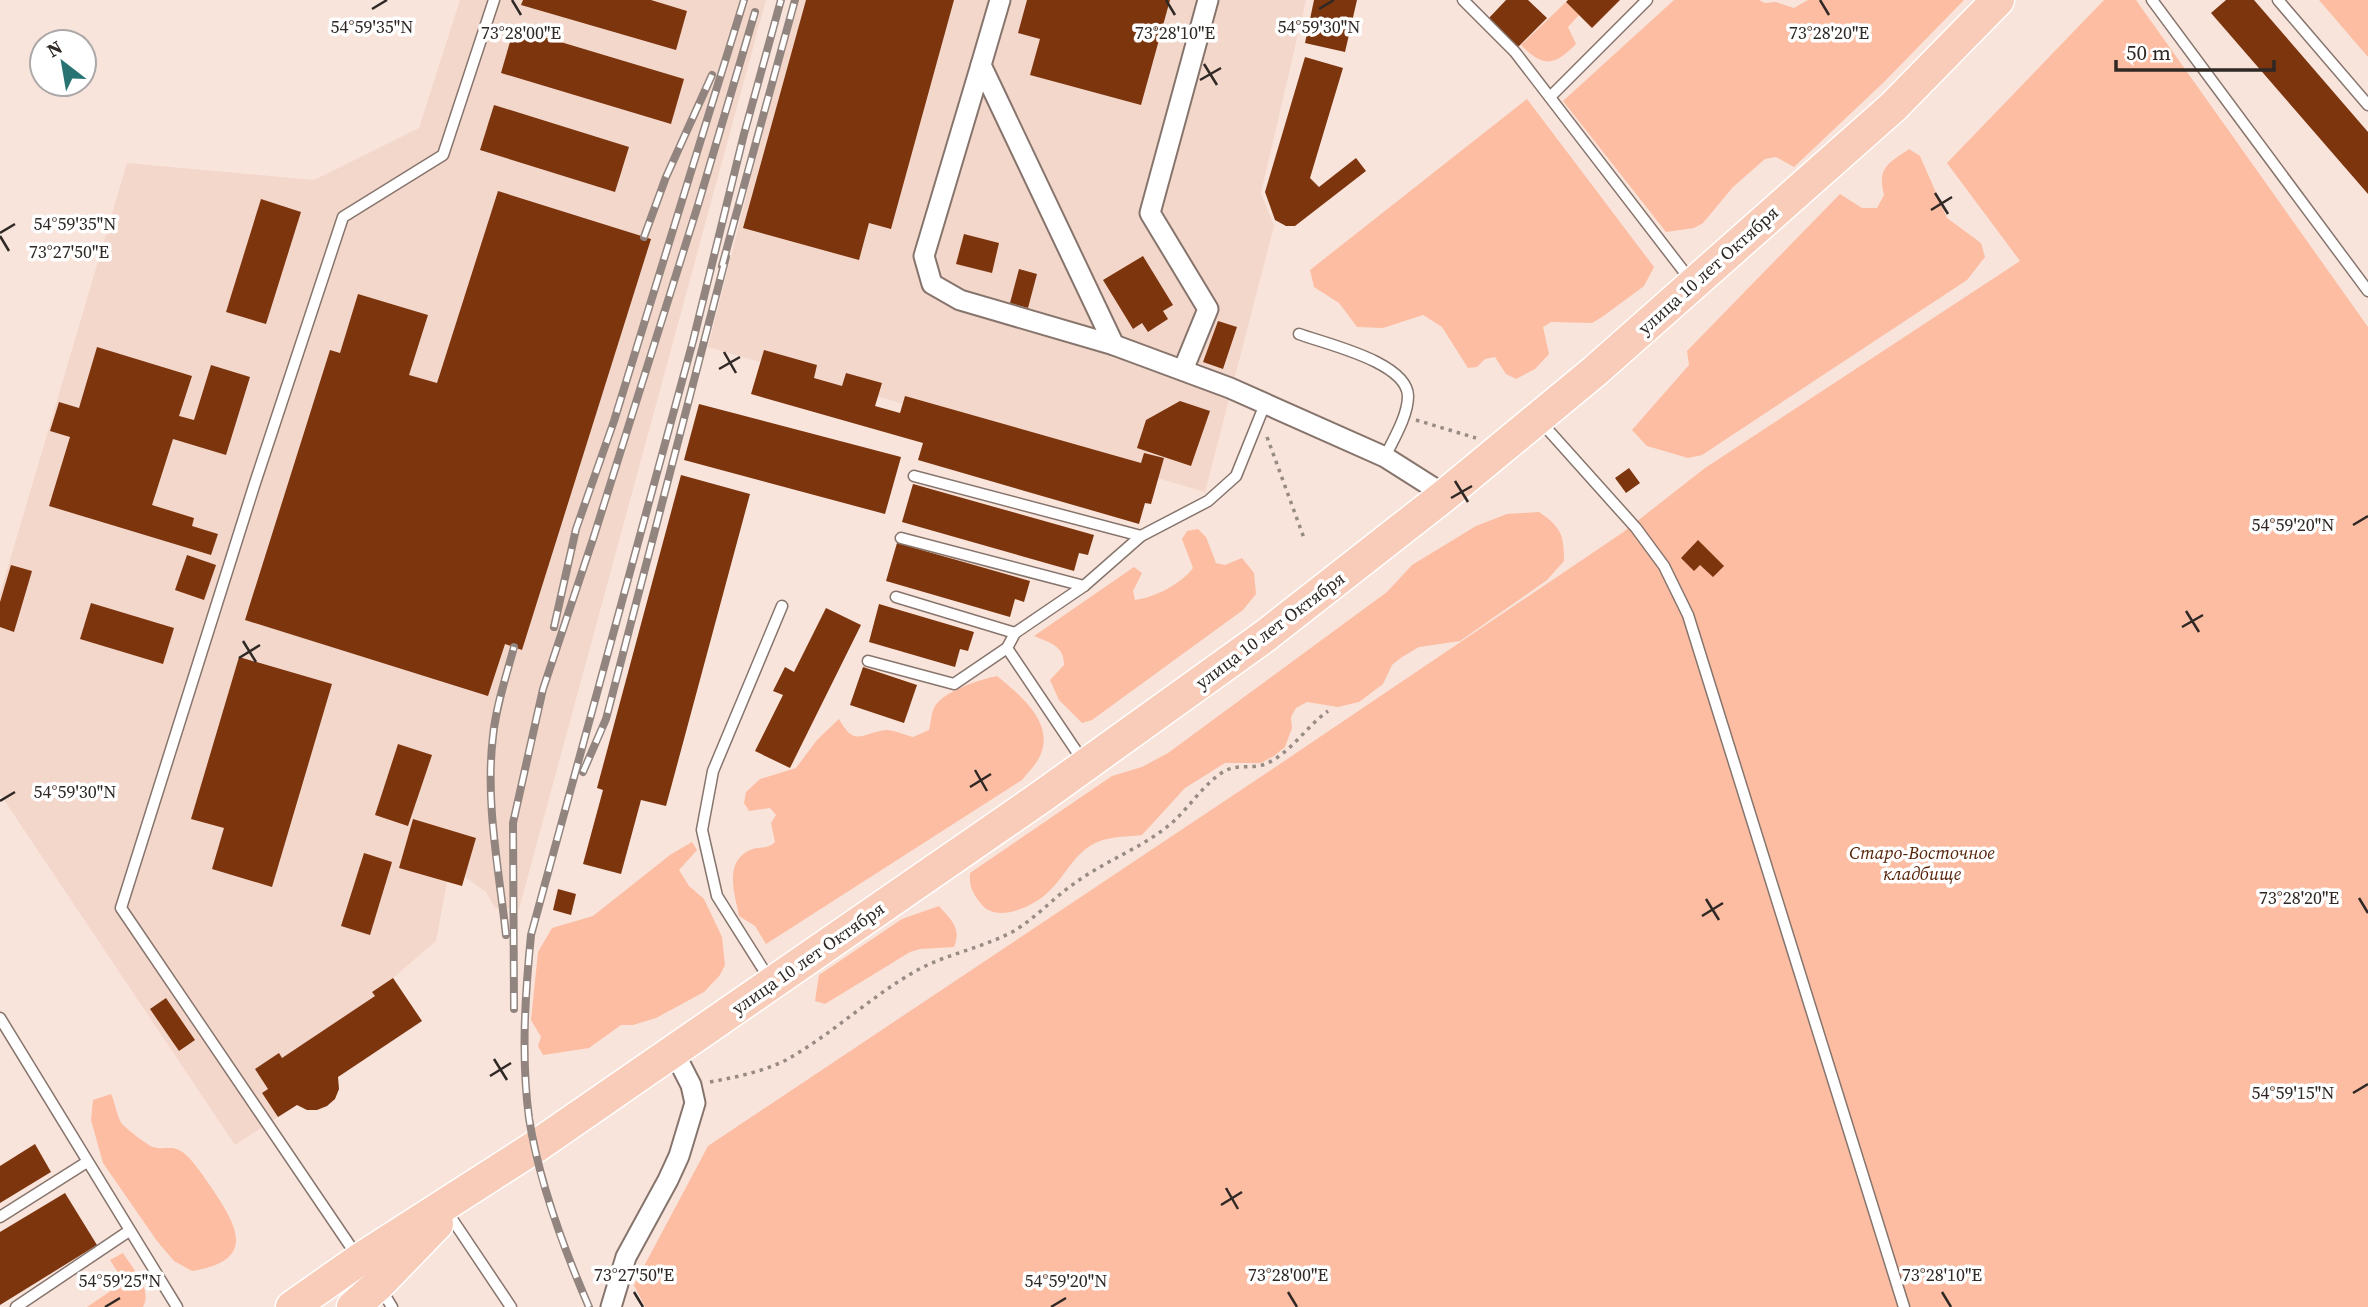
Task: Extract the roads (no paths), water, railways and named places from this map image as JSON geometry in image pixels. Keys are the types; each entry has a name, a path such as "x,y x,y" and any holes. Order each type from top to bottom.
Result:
{"main road":[{"name":"улица 10 лет Октября","path":"292,1307 359,1259 535,1147 1086,766 1265,636 1445,495 1693,284 1893,107 1998,0"},
{"name":"улица 10 лет Октября","path":"354,1307 385,1296 447,1213 480,1182"}],"street":[{"path":"1000,0 924,256 932,284 960,300 1114,345 1183,370 1262,411 1385,457 1445,495"},
{"path":"1183,370 1208,309 1150,213 1208,0"},
{"path":"981,65 1114,345"},
{"path":"611,1307 626,1256 680,1156 695,1103 691,1085 673,1050"}],"lane":[{"path":"359,1259 121,908 254,486 343,217 443,155 494,0"},
{"path":"1463,0 1515,52 1693,284"},
{"path":"1550,97 1647,0"},
{"path":"2152,0 2368,291"},
{"path":"2278,0 2368,105"},
{"path":"1299,334 1385,366 1400,378 1408,395 1403,416 1385,457"},
{"path":"868,661 954,684 1007,648 1015,633 1084,586 1142,536 1208,501 1236,476 1262,411"},
{"path":"1538,418 1636,528 1664,566 1688,615 1904,1307"},
{"path":"914,476 1142,536"},
{"path":"901,538 1084,586"},
{"path":"896,597 1015,633"},
{"path":"772,983 717,896 702,830 713,771 782,606"},
{"path":"1007,648 1086,766"},
{"path":"0,1018 173,1306"},
{"path":"0,1217 87,1161"},
{"path":"447,1213 511,1307"},
{"path":"16,1307 129,1231"}],"railway":[{"path":"554,627 576,529 614,421 744,0"},
{"path":"589,1307 553,1214 529,1118 525,1027 531,935 693,341 744,134 781,0"},
{"path":"722,266 795,0"},
{"path":"514,1009 513,823 543,689 698,205 755,12"},
{"path":"644,237 666,177 712,75"},
{"path":"583,772 606,719 726,257"},
{"path":"506,935 494,836 491,761 496,714 514,647"}],"park label":[{"name":"Старо-Восточное кладбище","path":"1922,862"}]}
